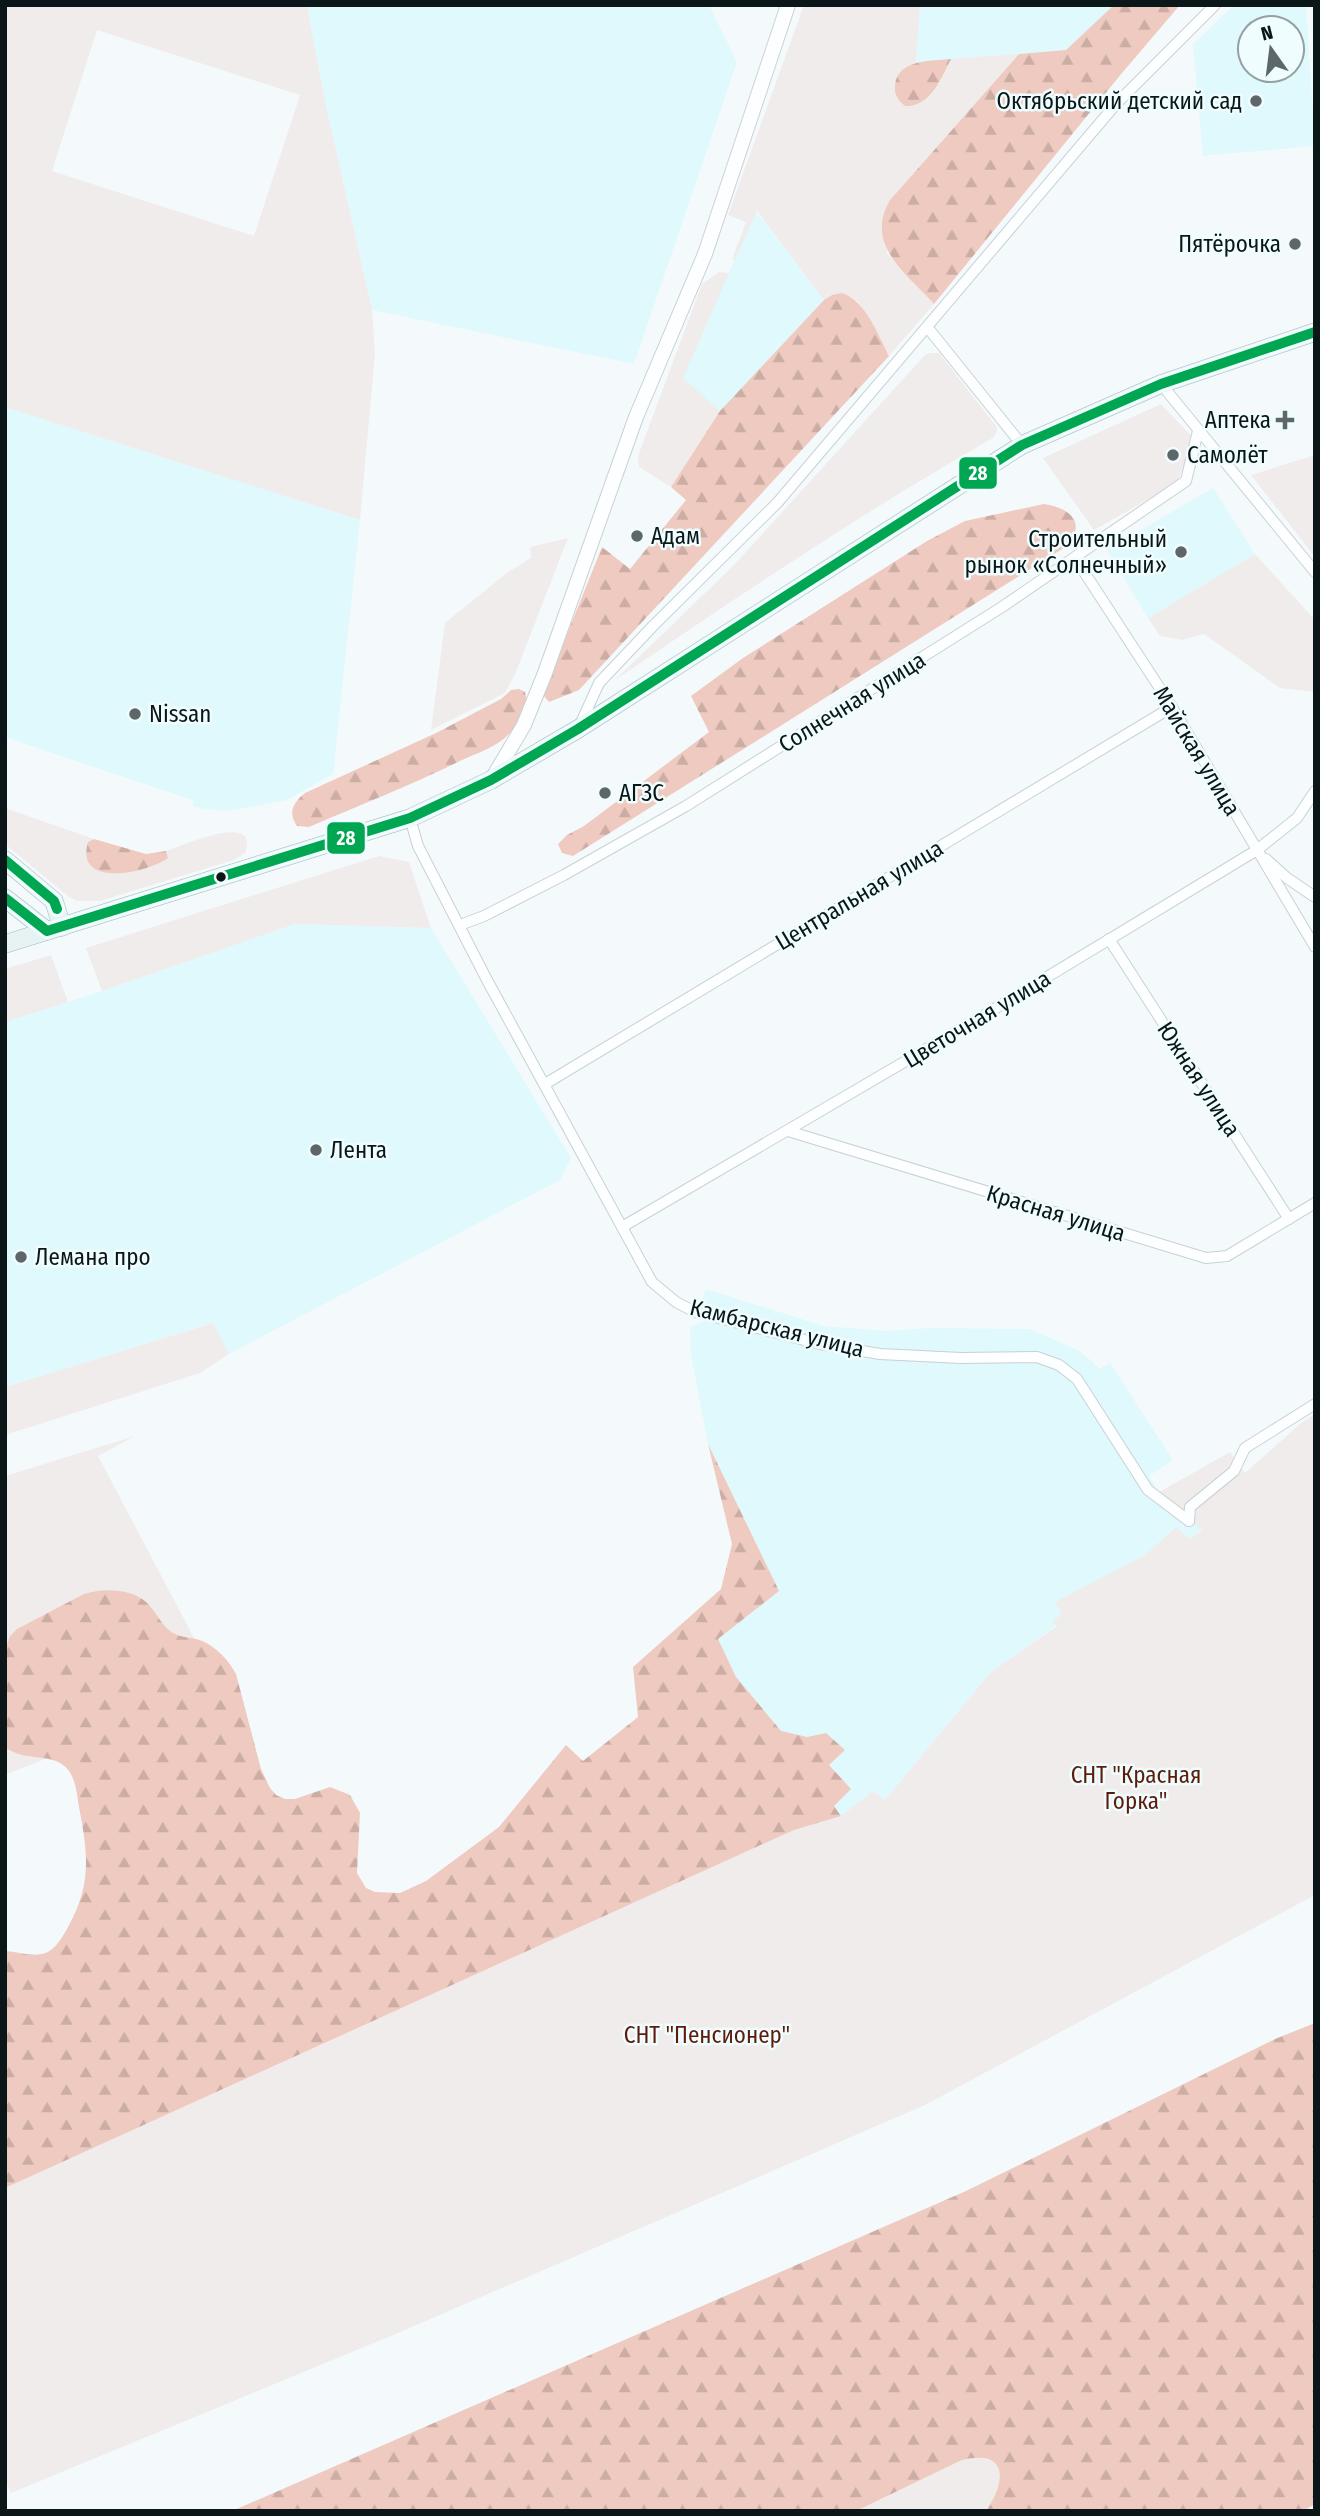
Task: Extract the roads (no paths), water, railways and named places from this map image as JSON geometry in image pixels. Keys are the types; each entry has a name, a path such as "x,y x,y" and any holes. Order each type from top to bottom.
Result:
{"main road":[{"path":"5,944 410,818 491,780 578,729 1022,445 1161,384 1315,332"},
{"path":"5,860 54,901 78,909 109,912"},
{"path":"5,898 54,929"},
{"path":"54,901 54,929"}],"street":[{"path":"491,780 524,725 545,673 636,417 705,254 788,5"},
{"path":"578,729 599,683 778,502 928,328 939,309 1116,104 1215,5"},
{"path":"928,328 1022,445"},
{"path":"1161,384 1315,572"},
{"name":"Солнечная улица","path":"460,925 484,916 564,875 686,806 1002,607 1186,481 1198,431"},
{"name":"Майская улица","path":"1075,558 1172,707 1315,947"},
{"name":"Центральная улица","path":"545,1084 1172,707"},
{"name":"Цветочная улица","path":"622,1227 788,1131 1257,850 1297,818 1315,791"},
{"name":"Камбарская улица","path":"410,818 418,846 487,980 652,1282 676,1302 695,1312 820,1344 880,1354 961,1359 1037,1357 1059,1365 1077,1379 1148,1490 1189,1521 1190,1507 1234,1471 1245,1448 1315,1404"},
{"path":"1257,850 1287,878 1315,897"},
{"name":"Южная улица","path":"1109,939 1289,1219"},
{"name":"Красная улица","path":"788,1131 1206,1258 1227,1256 1315,1203"}],"place":[{"name":"Октябрьский детский сад","path":"1256,101"},
{"name":"Пятёрочка","path":"1295,244"},
{"name":"Аптека","path":"1285,420"},
{"name":"Самолёт","path":"1173,455"},
{"name":"Адам","path":"637,536"},
{"name":"Строительный рынок «Солнечный»","path":"1181,552"},
{"name":"Nissan","path":"135,714"},
{"name":"АГЗС","path":"605,793"},
{"name":"Лента","path":"316,1150"},
{"name":"Лемана про","path":"21,1257"}],"park label":[{"name":"СНТ \"Красная Горка\"","path":"1136,1788"},
{"name":"СНТ \"Пенсионер\"","path":"707,2035"}]}
